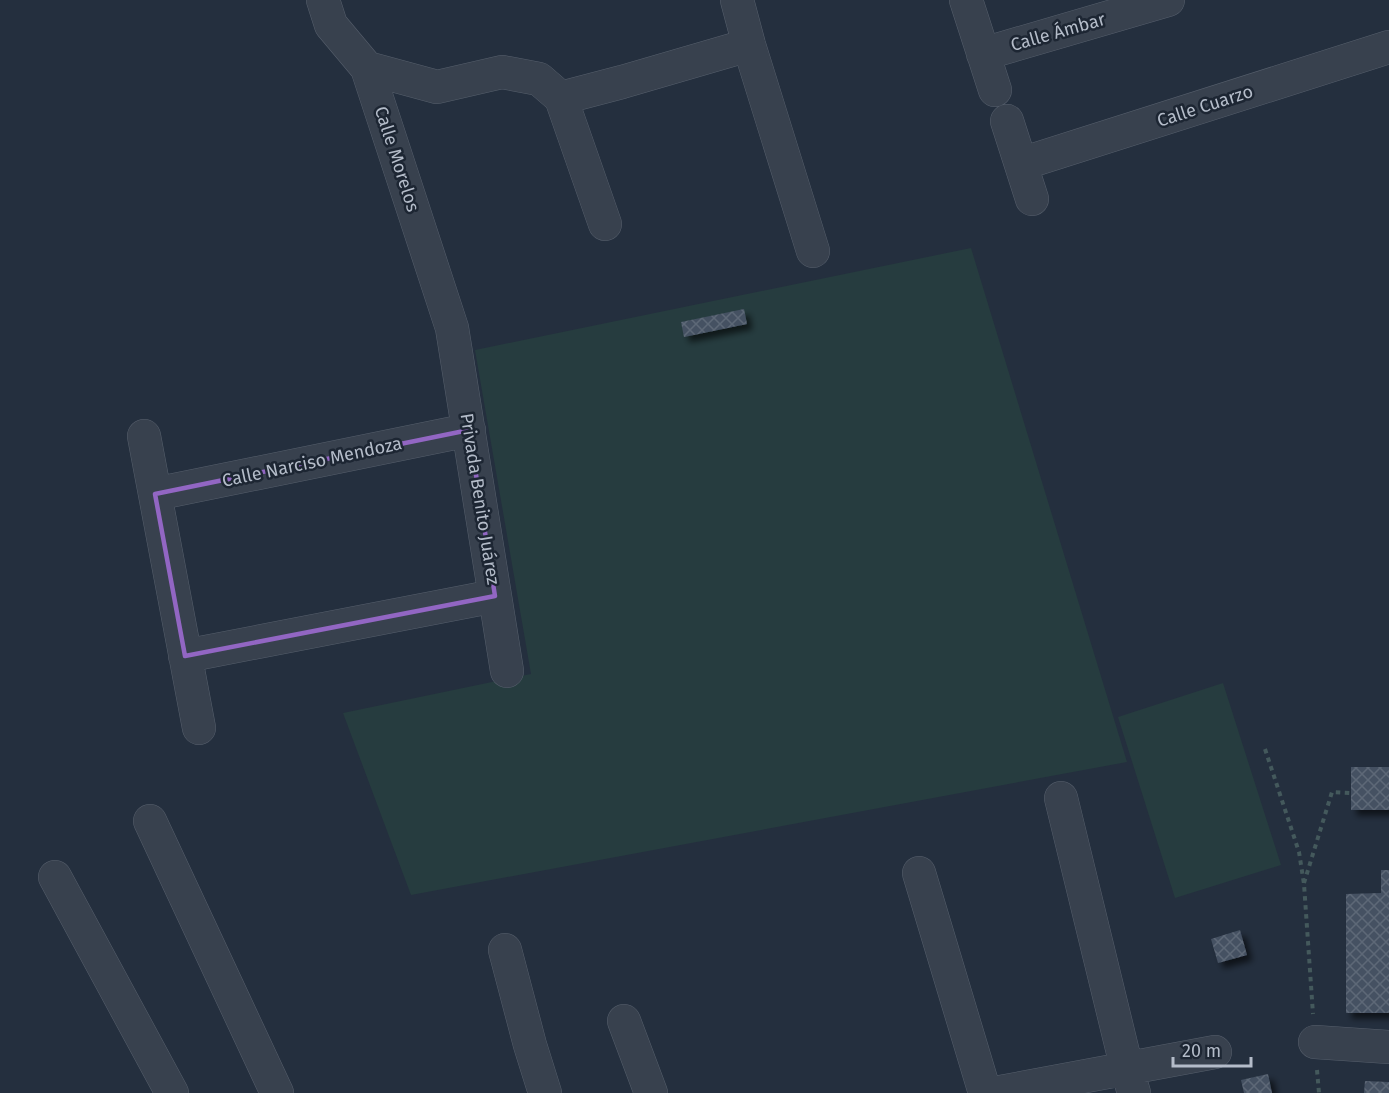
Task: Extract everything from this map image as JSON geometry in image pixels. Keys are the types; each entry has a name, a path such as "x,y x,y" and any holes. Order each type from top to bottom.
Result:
{"street":[{"name":"Calle Morelos","path":"323,0 331,25 367,68 452,328"},
{"path":"737,0 748,45 813,251"},
{"path":"966,0 995,90"},
{"name":"Calle Ámbar","path":"983,54 1168,0"},
{"path":"561,98 748,45"},
{"name":"Calle Cuarzo","path":"1021,164 1389,47"},
{"path":"367,68 437,87 502,72 539,79 561,98 605,224"},
{"path":"1007,121 1032,199"},
{"name":"Privada Benito Juárez","path":"452,328 507,671"},
{"name":"Calle Narciso Mendoza","path":"155,494 469,430"},
{"path":"144,436 199,728"},
{"path":"186,656 495,596"},
{"path":"1061,798 1130,1081"},
{"path":"150,821 277,1093"},
{"path":"919,873 985,1093"},
{"path":"56,877 172,1093"},
{"path":"505,950 545,1093"},
{"path":"624,1021 651,1093"},
{"path":"1315,1042 1389,1047"},
{"path":"995,1093 1130,1081 1215,1052"}],"path":[{"path":"1265,749 1299,852 1304,884 1319,1093"},
{"path":"1304,884 1332,792 1351,793"}],"highlighted area":[{"path":"469,430 495,596 185,656 155,494"}],"green space":[{"path":"971,248 1127,762 411,895 343,713 531,674 475,350"},
{"path":"1223,683 1281,865 1175,898 1118,717"}],"building":[{"path":"744,309 747,324 684,337 681,322"},
{"path":"1351,767 1389,767 1389,810 1351,810"},
{"path":"1381,870 1389,870 1389,1013 1346,1013 1346,894 1381,893"},
{"path":"1240,930 1247,955 1218,963 1211,939"},
{"path":"1268,1074 1272,1093 1244,1093 1241,1080"},
{"path":"1365,1081 1389,1082 1389,1093 1364,1093"}]}
